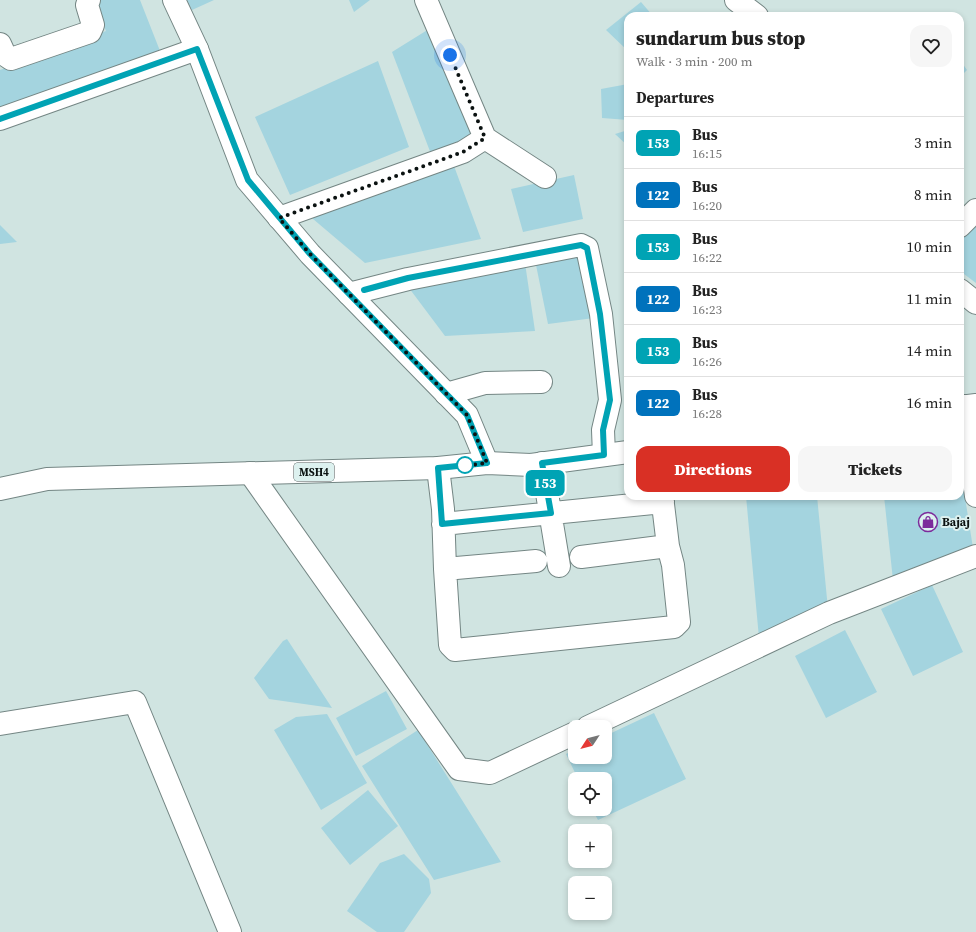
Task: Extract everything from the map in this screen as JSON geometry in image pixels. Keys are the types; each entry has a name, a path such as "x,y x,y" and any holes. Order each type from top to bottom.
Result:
{"street":[{"path":"0,44 5,55 11,59 90,32 93,25 86,5 89,0"},
{"path":"174,0 197,49 248,180 310,254 467,415 487,463"},
{"path":"426,0 485,138 545,176"},
{"path":"736,0 752,12"},
{"path":"0,119 197,49"},
{"path":"279,218 463,152 485,138"},
{"path":"964,222 976,210"},
{"path":"349,294 408,278 581,245 587,248 600,314 610,400 603,430 604,455"},
{"path":"964,293 976,303"},
{"path":"446,394 485,383 541,382"},
{"path":"967,406 976,496"},
{"name":"MSH4","path":"0,490 47,479 438,468 487,463 531,465 624,452"},
{"path":"542,463 559,566"},
{"path":"438,468 450,645 455,650 674,626 679,622 673,564 668,546 662,500"},
{"path":"250,473 459,769 490,773 568,736"},
{"path":"442,524 551,513 654,500"},
{"path":"581,558 668,546"},
{"path":"603,720 829,613 976,556"},
{"path":"445,569 536,561"},
{"path":"0,724 135,702 230,932"}],"building":[{"path":"99,0 140,0 162,56 0,113 0,70 106,31 93,3"},
{"path":"187,0 214,0 192,10"},
{"path":"349,0 370,0 354,12"},
{"path":"641,2 650,12 628,12"},
{"path":"624,16 624,47 606,30"},
{"path":"429,29 474,138 431,154 392,52"},
{"path":"378,61 409,147 290,195 255,117"},
{"path":"964,66 967,70 964,73"},
{"path":"624,85 624,120 602,118 601,89"},
{"path":"624,131 624,142 615,134"},
{"path":"454,166 481,239 365,263 306,213"},
{"path":"574,175 583,219 523,232 511,189"},
{"path":"976,215 976,283 964,274 964,226"},
{"path":"0,225 17,242 0,244"},
{"path":"581,250 594,318 548,324 535,260"},
{"path":"525,263 535,331 445,336 406,284"},
{"name":"Bajaj","path":"964,491 973,548 893,580 884,500 964,500"},
{"path":"746,500 817,500 828,609 759,638"},
{"path":"932,585 963,652 913,676 881,609"},
{"path":"845,630 877,692 826,718 795,656"},
{"path":"287,639 332,708 269,699 254,678 283,641"},
{"path":"386,691 407,729 356,756 336,718"},
{"path":"654,713 686,779 612,813 612,772 575,772 571,764 612,764 612,733"},
{"path":"327,714 367,783 321,810 274,730 296,717"},
{"path":"418,730 501,862 434,880 362,766"},
{"path":"368,790 398,826 350,865 321,828"},
{"path":"596,816 607,816 598,820"},
{"path":"404,854 429,879 431,893 404,932 377,932 347,911 380,863"}],"bus line":[{"name":"153","path":"0,119 197,49 248,180 310,254 467,415 487,463 438,468 443,509 442,524 551,513 542,463 604,455 603,430 605,416 610,400 600,314 587,248 581,245 408,278 364,290"}],"place":[{"name":"Bajaj","path":"928,522"}],"route":[{"path":"450,55 485,138 463,152 279,218 310,254 467,415 487,463 462,466 465,465"}]}
